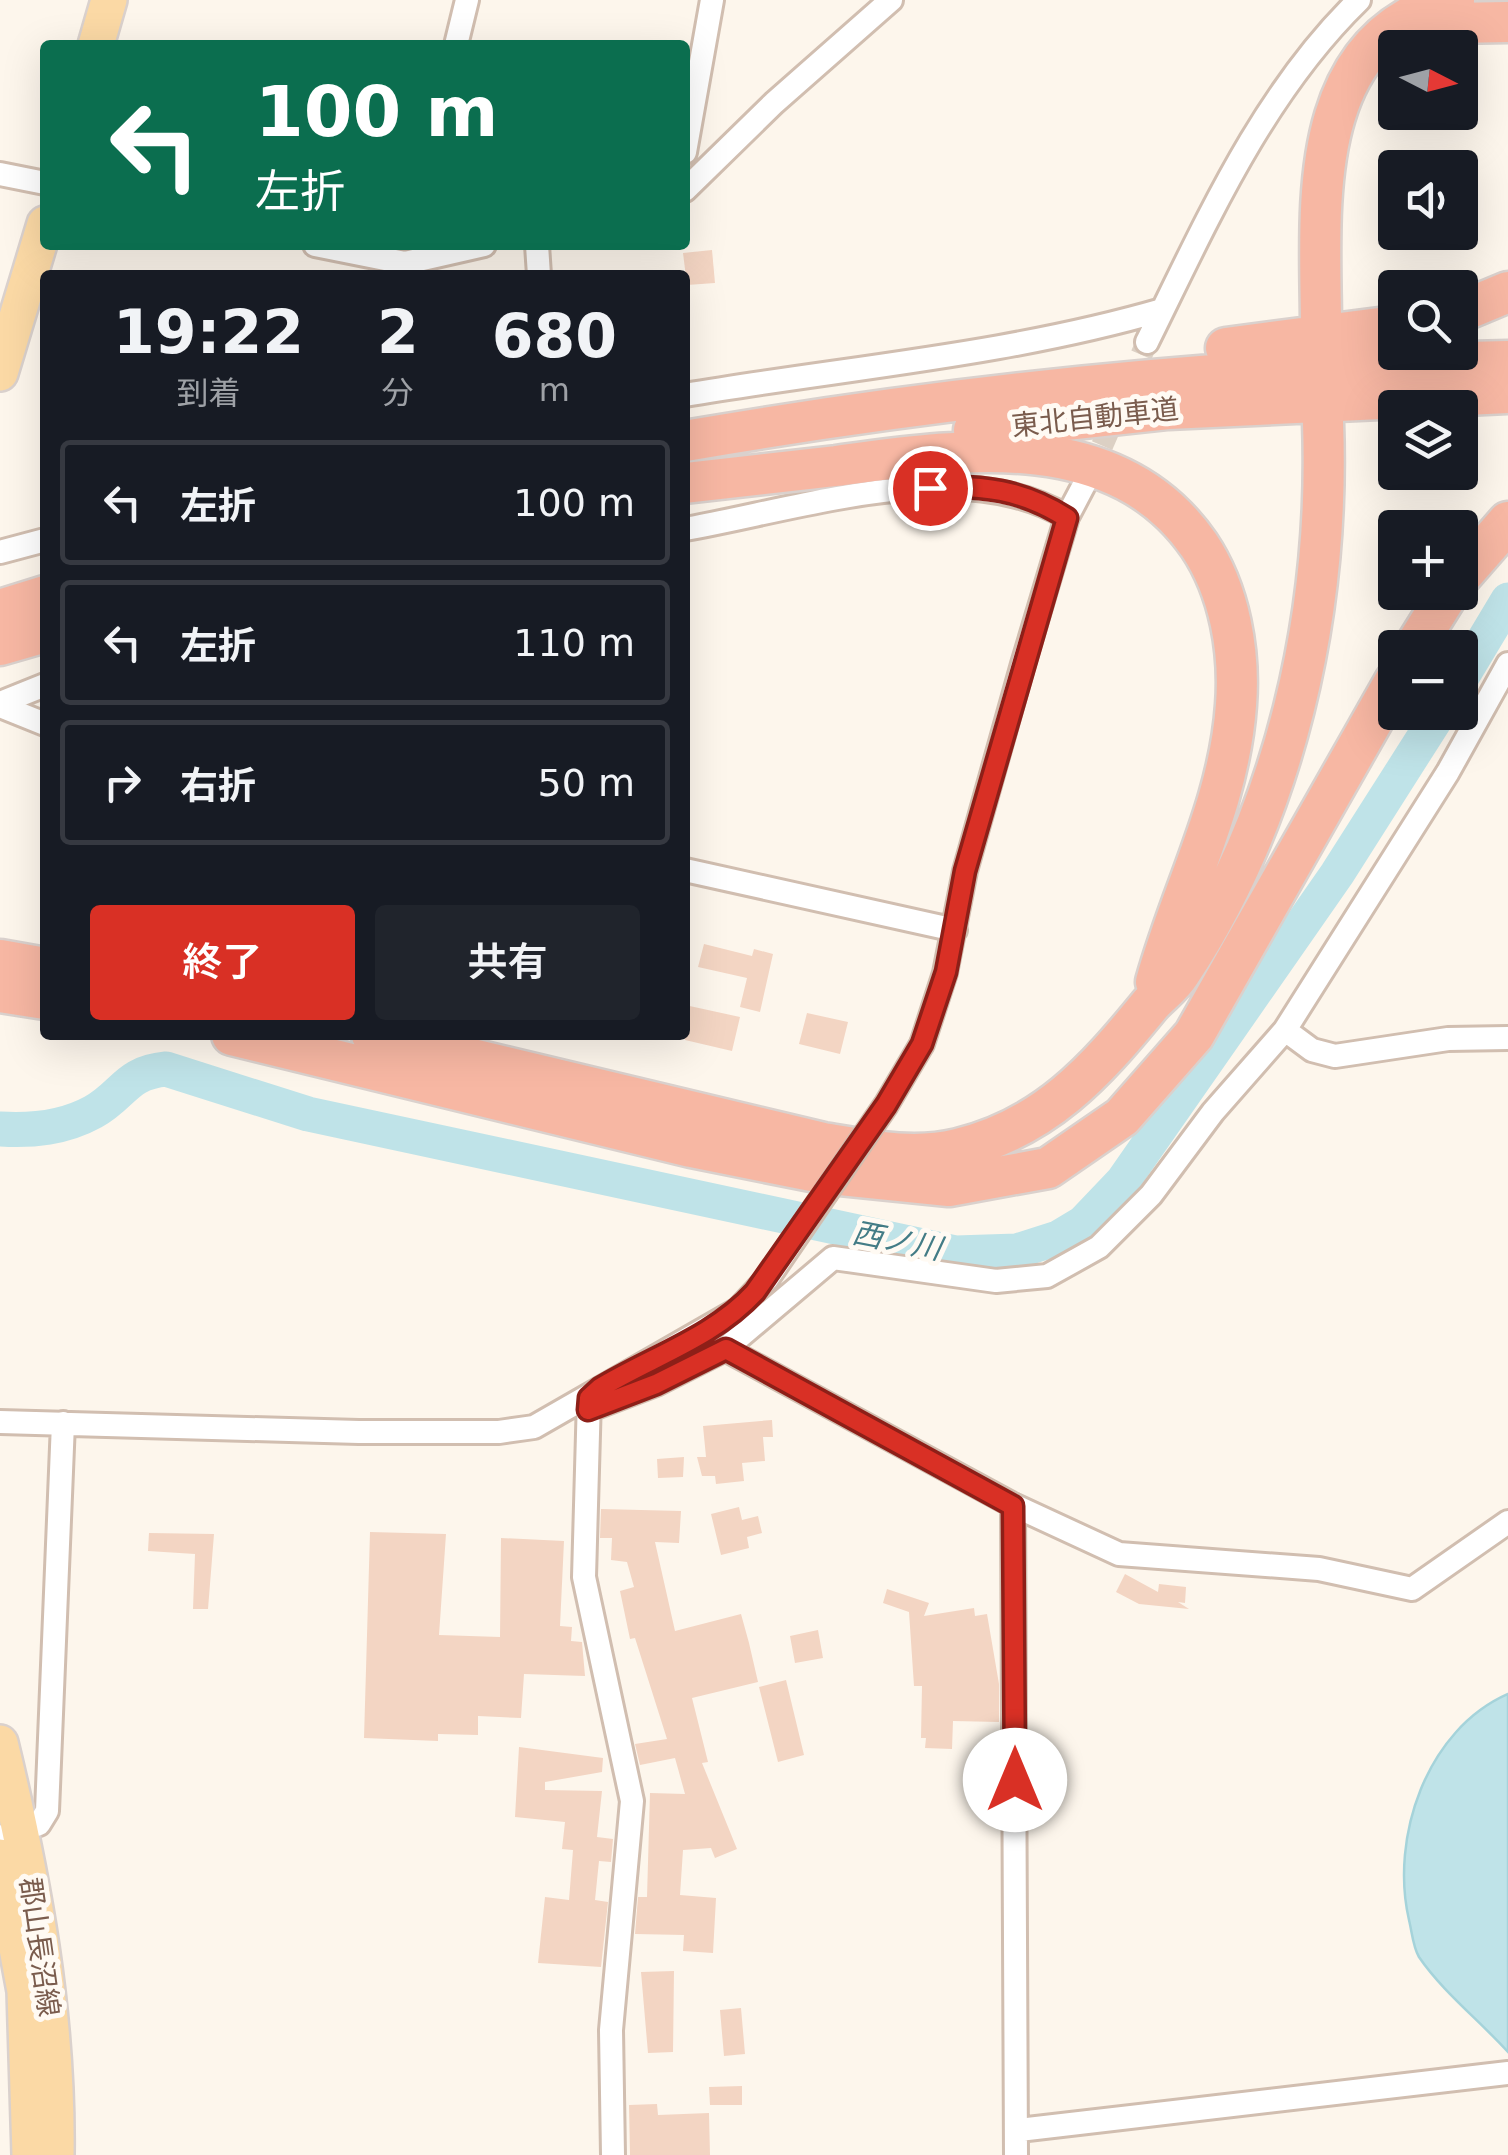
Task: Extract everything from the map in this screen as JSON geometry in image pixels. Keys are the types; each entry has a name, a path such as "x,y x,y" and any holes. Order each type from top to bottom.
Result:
{"highway":[{"path":"1394,30 1423,10 1454,0"},
{"path":"1440,30 1453,23 1508,22"},
{"path":"1378,43 1364,56 1336,108 1322,181 1333,321 1349,144 1366,97 1378,80"},
{"path":"1478,304 1508,292"},
{"path":"803,420 911,394 1041,372 1378,328"},
{"name":"東北自動車道","path":"690,440 803,420 1166,376 1508,361"},
{"name":"東北自動車道","path":"690,473 910,438 1168,408 1508,393"},
{"path":"393,1040 823,1143 896,1155 956,1150 1022,1127 1100,1067 1177,978 1220,902 1256,826 1286,738 1314,606 1335,421 1346,514 1328,647 1311,728 1259,871 1184,1008 1132,1080 1080,1129 1014,1175"},
{"path":"690,482 955,450 1008,450 1099,467 1148,493 1190,533 1208,558 1228,614 1236,706 1215,816 1164,952 1150,1005"},
{"path":"1478,556 1508,522"},
{"path":"0,610 40,598"},
{"path":"0,645 40,633"},
{"path":"252,1040 691,1147 821,1174 950,1186 1048,1168 1096,1138 1148,1092 1194,1035 1378,711"},
{"path":"0,960 40,967"},
{"path":"0,992 40,998"}],"main road":[{"path":"97,40 109,0"},
{"path":"0,373 40,241"},
{"name":"郡山長沼線","path":"0,1742 7,1842 25,1991 30,2155"},
{"name":"郡山長沼線","path":"7,1842 47,1976 56,2155"}],"street":[{"path":"457,40 467,0"},
{"path":"690,124 712,0"},
{"path":"690,185 774,102 891,0"},
{"path":"1147,342 1271,108 1358,0"},
{"path":"0,174 40,182"},
{"path":"366,250 407,254 441,250"},
{"path":"690,395 1105,327 1162,310"},
{"path":"613,2155 611,2030 632,1801 616,1710 584,1577 588,1404 627,1371 738,1310 767,1279 886,1105 922,1044 956,930 965,871 1067,518 1088,480"},
{"path":"690,529 874,493 958,486 1037,499 1067,518"},
{"path":"0,552 40,541"},
{"path":"0,1422 500,1432 534,1427 588,1404 656,1384 726,1349 833,1258 996,1281 1048,1276 1082,1260 1150,1196 1214,1112 1286,1030 1448,772 1508,664"},
{"path":"0,705 40,688"},
{"path":"0,705 40,722"},
{"path":"690,871 956,930"},
{"path":"1286,1030 1312,1050 1334,1056 1448,1039 1508,1038"},
{"path":"726,1349 1013,1506 1119,1554 1319,1569 1412,1589 1508,1522"},
{"path":"7,1842 39,1824 48,1811 63,1423"},
{"path":"1013,1506 1019,2130 1016,2155"},
{"path":"1019,2130 1508,2072"}],"water":[{"path":"1508,1694 1508,2052 1419,1957 1404,1888 1410,1822 1436,1760 1455,1733 1479,1711"}],"building":[{"path":"712,250 715,283 690,285 690,270 685,270 683,253"},
{"path":"704,944 752,956 754,949 773,954 760,1012 740,1007 747,978 698,967"},
{"path":"690,1006 740,1017 732,1051 685,1040 690,1040"},
{"path":"807,1013 848,1022 840,1054 799,1044"},
{"path":"772,1420 773,1437 763,1437 765,1461 742,1463 744,1481 716,1484 715,1476 702,1476 697,1457 706,1457 703,1426"},
{"path":"684,1457 683,1477 658,1478 657,1459"},
{"path":"739,1507 742,1520 758,1516 762,1533 747,1537 749,1548 721,1555 711,1514"},
{"path":"601,1509 681,1511 679,1543 655,1542 675,1631 741,1614 749,1643 758,1682 692,1698 708,1762 702,1763 737,1849 715,1858 711,1848 683,1850 680,1895 716,1898 713,1953 683,1951 684,1935 635,1934 638,1897 647,1897 650,1793 685,1794 675,1758 640,1765 635,1744 667,1739 635,1638 630,1639 620,1591 634,1587 627,1562 611,1560 612,1538 600,1538"},
{"path":"370,1532 446,1534 439,1635 500,1637 501,1538 564,1541 560,1626 572,1627 571,1641 582,1642 585,1676 524,1674 521,1718 478,1716 478,1735 438,1734 438,1741 364,1738"},
{"path":"149,1533 214,1534 208,1609 193,1609 195,1554 148,1551"},
{"path":"1125,1574 1158,1592 1159,1584 1186,1587 1185,1603 1178,1602 1189,1609 1139,1604 1116,1592"},
{"path":"887,1589 929,1603 924,1616 974,1608 975,1616 987,1614 999,1684 999,1722 953,1721 952,1749 925,1748 926,1738 921,1738 922,1686 914,1686 909,1612 883,1603"},
{"path":"818,1630 823,1658 795,1663 790,1636"},
{"path":"786,1680 804,1755 778,1762 759,1687"},
{"path":"519,1747 603,1758 602,1772 545,1782 545,1790 602,1791 597,1837 613,1839 611,1862 599,1861 595,1900 608,1902 601,1967 538,1963 545,1897 569,1900 573,1850 562,1849 565,1822 515,1817"},
{"path":"674,1971 673,2052 648,2053 641,1972"},
{"path":"741,2008 745,2054 724,2056 720,2010"},
{"path":"742,2086 742,2105 710,2105 709,2087"},
{"path":"657,2104 658,2115 709,2113 710,2155 630,2155 629,2105"}],"waterway":[{"name":"西ノ川","path":"1478,650 1508,600"},
{"name":"西ノ川","path":"0,1129 36,1129 71,1122 104,1105 142,1075 166,1069 308,1114 956,1253 1017,1251 1058,1238 1083,1223 1123,1181 1337,874 1429,730"}],"tunnel":[{"path":"1089,476 1147,342"}],"route":[{"path":"930,488 1005,490 1037,499 1067,518 965,871 946,972 922,1044 886,1105 767,1279 738,1310 600,1388 589,1398 588,1410 656,1384 726,1349 1013,1506 1015,1780"}]}
